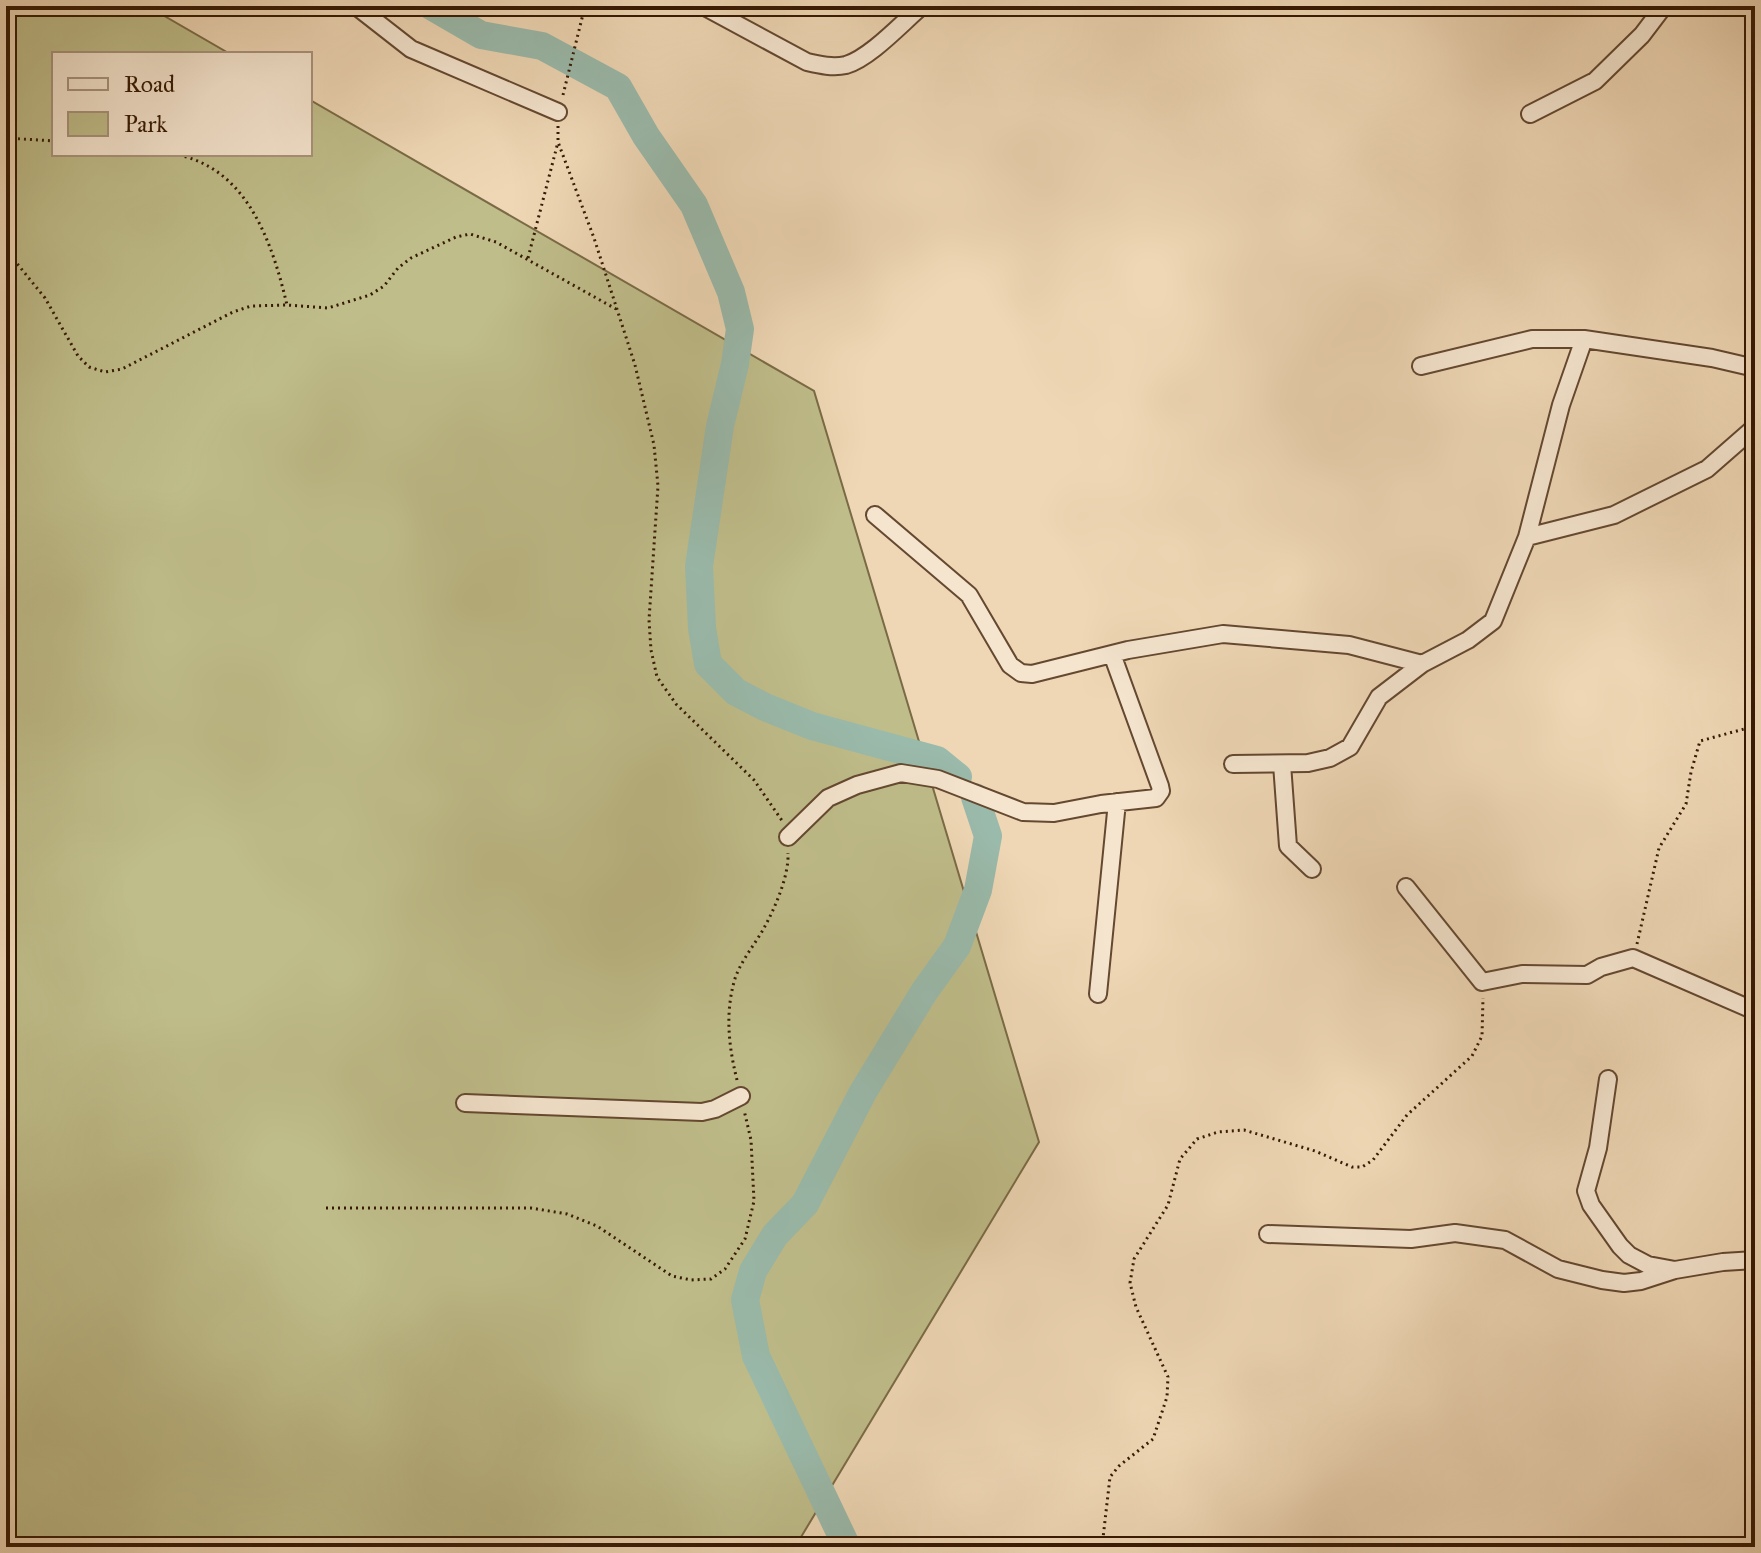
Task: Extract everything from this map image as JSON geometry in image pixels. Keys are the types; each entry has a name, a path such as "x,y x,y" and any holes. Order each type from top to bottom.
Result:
{"street":[{"path":"356,6 411,49 558,112"},
{"path":"703,6 807,62 826,66 845,65 861,58 922,6"},
{"path":"1530,114 1595,81 1642,35 1664,6"},
{"path":"1750,6 1755,9"},
{"path":"1421,366 1532,339 1584,339 1712,358 1755,368"},
{"path":"1233,764 1308,763 1330,758 1350,747 1379,697 1422,664 1468,640 1493,621 1527,537 1561,405 1584,339"},
{"path":"1527,537 1614,515 1707,469 1755,427"},
{"path":"875,515 969,595 1010,665 1021,673 1032,674 1112,654 1223,634 1349,645 1422,664"},
{"path":"788,837 828,798 857,785 901,773 938,779 1023,812 1054,813 1156,798 1161,791 1112,654"},
{"path":"1282,764 1288,846 1312,869"},
{"path":"1098,994 1117,802"},
{"path":"1406,887 1482,982 1522,974 1587,975 1601,967 1633,958 1755,1011"},
{"path":"1608,1079 1598,1148 1586,1191 1591,1205 1629,1255 1648,1265 1675,1270"},
{"path":"465,1103 702,1112 741,1096"},
{"path":"1268,1234 1411,1239 1455,1233 1505,1240 1558,1269 1624,1283 1675,1270 1755,1260"}],"path":[{"path":"527,259 558,142 558,112 585,6"},
{"path":"6,138 52,141"},
{"path":"326,1208 531,1208 567,1214 597,1226 672,1276 691,1280 711,1279 725,1269 745,1239 754,1201 751,1140 732,1058 728,1016 734,981 766,925 781,887 788,859 788,837 782,817 754,780 676,704 657,677 649,620 658,486 654,445 635,365 558,142"},
{"path":"184,156 212,167 234,185 262,223 287,305"},
{"path":"6,250 45,298 78,356 89,367 105,372 122,369 233,312 251,306 328,308 370,295 384,286 398,268 411,258 456,237 470,234 496,242 617,310"},
{"path":"1633,958 1659,848 1686,804 1700,741 1755,726"}],"green space":[{"path":"6,6 147,6 227,52 52,52 52,156 312,156 312,101 814,391 1039,1142 795,1547 6,1547"}],"waterway":[{"path":"431,6 481,35 542,46 618,87 646,136 694,205 731,292 740,329 720,426 699,566 702,628 708,664 736,692 765,707 812,726 937,760 958,777"},
{"path":"847,1547 756,1356 745,1300 753,1271 775,1235 805,1204 863,1092 924,992 957,946 978,890 988,836 975,797"}]}
